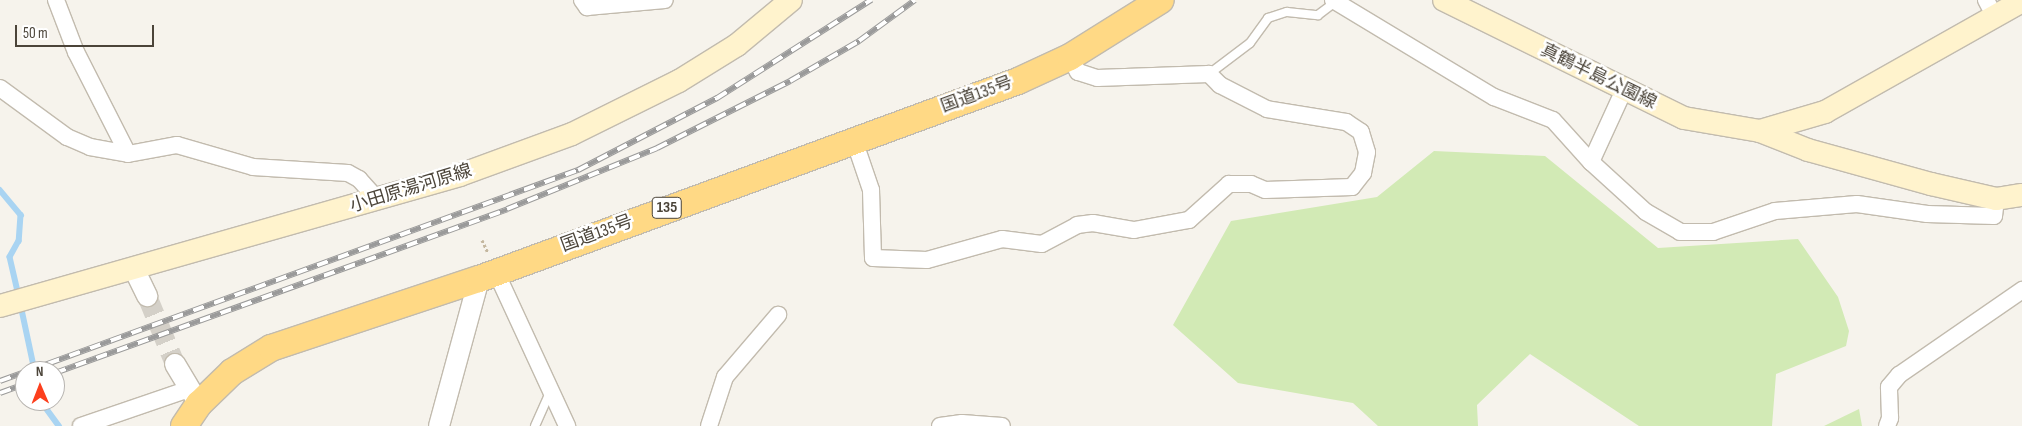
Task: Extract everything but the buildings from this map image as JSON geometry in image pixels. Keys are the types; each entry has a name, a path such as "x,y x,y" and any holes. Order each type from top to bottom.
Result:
{"highway":[{"name":"国道135号","path":"184,426 194,396 271,348 488,275 1018,81 1070,57 1161,0"}],"main road":[{"name":"真鶴半島公園線","path":"1444,0 1624,90 1690,119 1760,131 1808,150 1996,199 2022,196"},
{"name":"真鶴半島公園線","path":"1760,131 1825,112 1990,7 2022,1"},
{"name":"小田原湯河原線","path":"0,306 135,271 378,200 460,175 572,134 679,81 737,44 779,4"}],"street":[{"path":"56,0 76,52 128,154"},
{"path":"582,0 587,7 665,0"},
{"path":"1334,1 1494,97 1553,120 1591,162 1646,212 1680,232 1713,232 1775,212 1857,204 1927,214 1994,216 1996,199"},
{"path":"854,140 871,190 873,258 927,260 1002,239 1042,244 1077,225 1093,223 1134,230 1189,220 1229,184 1251,184 1265,190 1352,187 1363,173 1367,152 1361,132 1346,122 1267,109 1220,85 1209,74 1097,78 1078,72 1070,57"},
{"path":"1591,162 1624,90"},
{"path":"4,98 67,137 97,149 128,154 177,145 253,166 348,173 359,179 378,200"},
{"path":"135,271 147,296"},
{"path":"488,275 551,391 567,426"},
{"path":"439,426 488,275"},
{"path":"1894,423 1889,387 1899,375 2022,290"},
{"path":"708,426 725,377 778,315"},
{"path":"82,426 194,396 176,364"},
{"path":"940,426 962,423 1002,426"}],"lane":[{"path":"1209,74 1250,43 1268,18 1287,12 1318,15 1334,1"},
{"path":"535,426 538,412 551,391"}],"green space":[{"path":"1434,151 1545,156 1658,248 1798,239 1838,297 1849,331 1846,346 1776,374 1772,426 1639,426 1530,354 1477,405 1478,426 1378,426 1353,403 1238,383 1173,325 1231,221 1377,197"},
{"path":"1859,409 1862,426 1824,426"}],"waterway":[{"path":"0,190 21,215 19,241 10,257 19,296"},
{"path":"21,305 33,361"},
{"path":"48,411 59,426"}],"tunnel":[{"path":"147,296 175,364"}],"railway":[{"path":"55,361 578,170 717,98 871,0"},
{"path":"65,369 507,209 657,148 790,81 859,41 915,0"},
{"path":"0,381 15,376"},
{"path":"0,393 15,388"}]}
